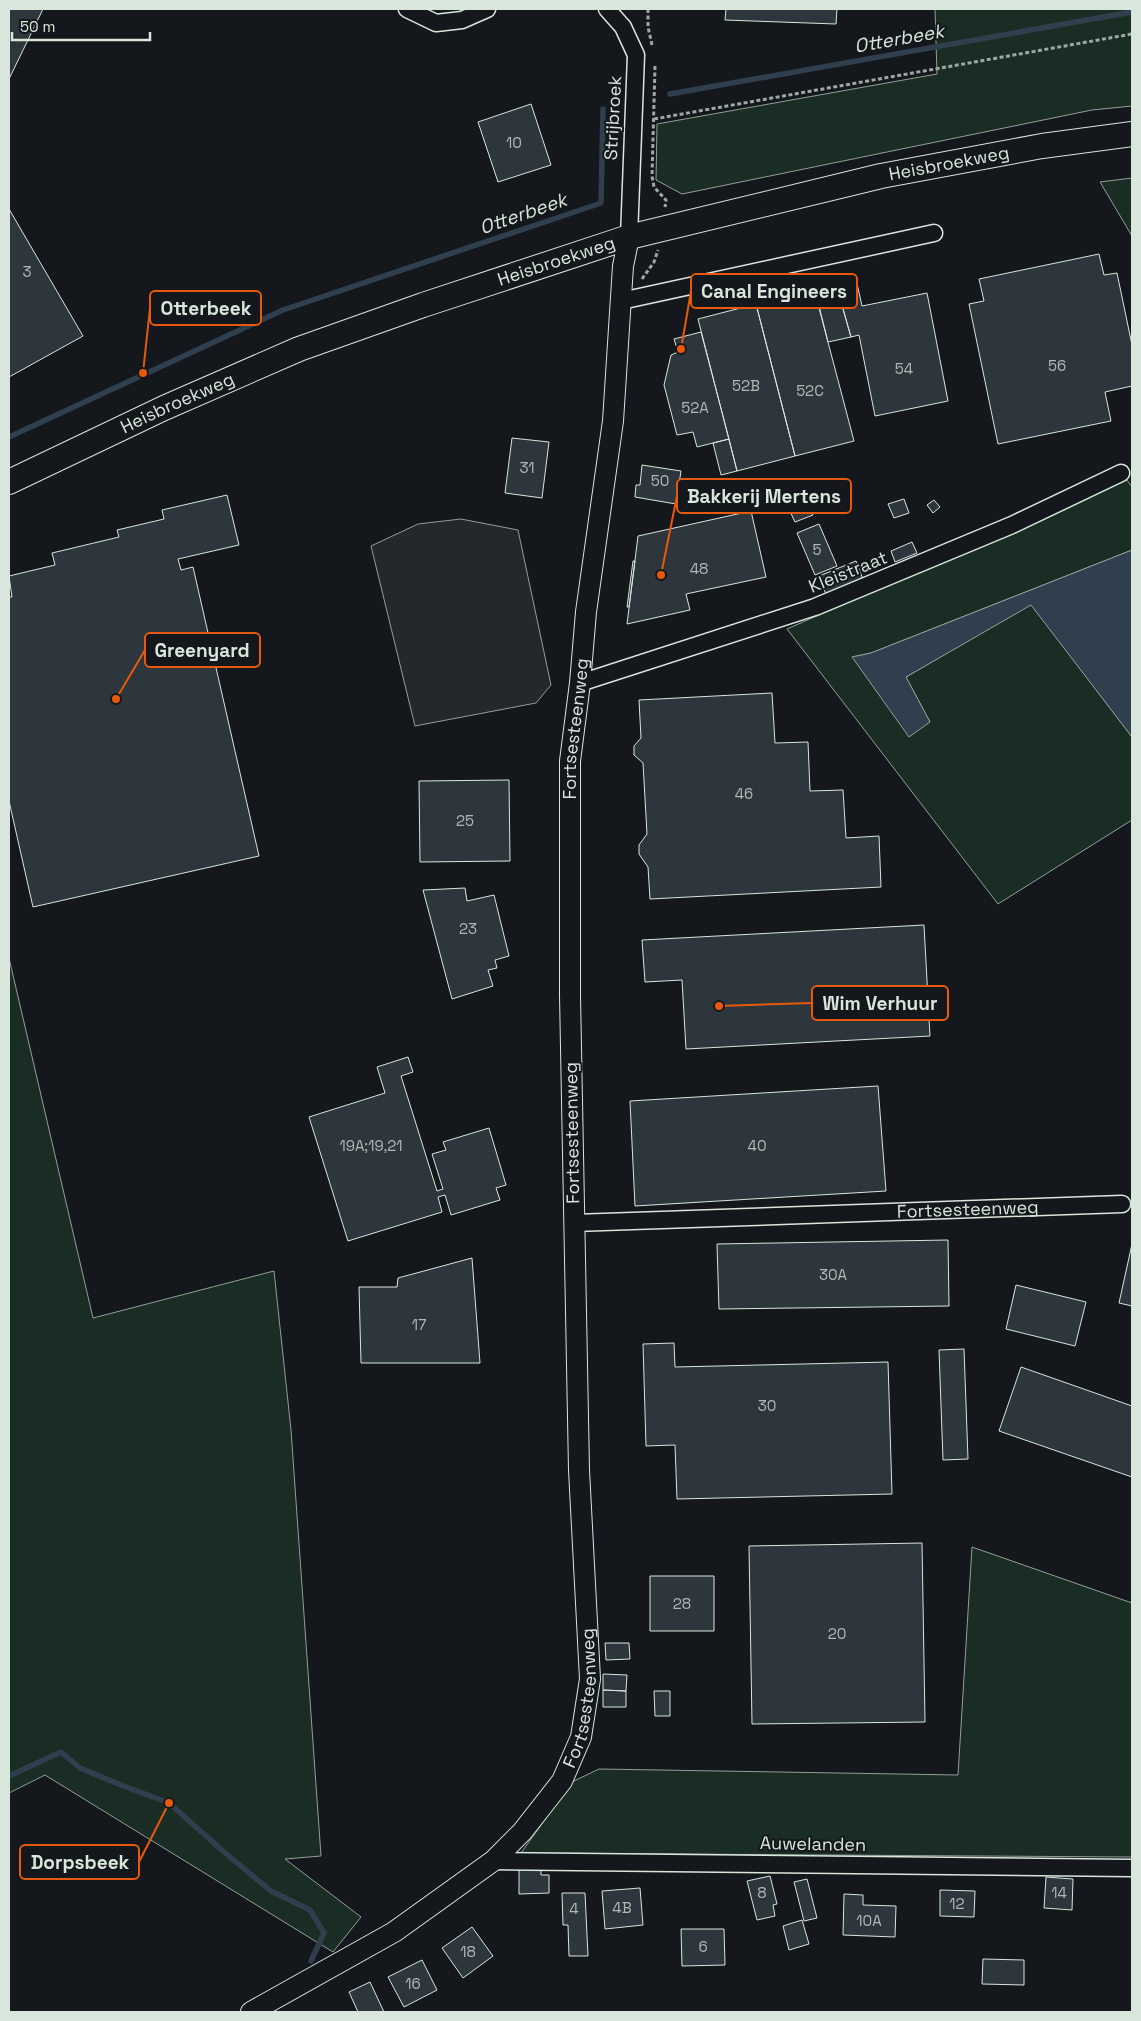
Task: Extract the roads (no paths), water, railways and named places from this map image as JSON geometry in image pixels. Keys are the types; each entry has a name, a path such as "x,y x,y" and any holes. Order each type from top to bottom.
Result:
{"main road":[{"name":"Heisbroekweg","path":"9,482 164,408 299,350 423,305 629,237 881,176 1042,146 1132,134"}],"street":[{"path":"407,9 436,23 462,20 487,9"},
{"name":"Strijbroek","path":"607,9 623,27 636,55 629,237"},
{"path":"621,301 934,233"},
{"name":"Fortsesteenweg","path":"258,2011 394,1932 493,1861 522,1832 562,1781 581,1737 590,1679 579,1470 570,995 570,761 580,683 586,612 612,421 623,266 629,237"},
{"name":"Kleistraat","path":"580,683 606,677 815,608 1012,525 1121,473"},
{"name":"Fortsesteenweg","path":"574,1223 1122,1204"},
{"name":"Auwelanden","path":"493,1861 1132,1868"}],"water":[{"path":"1132,550 1132,737 1031,605 906,677 930,722 909,737 852,657 871,653"}],"waterway":[{"name":"Otterbeek","path":"670,94 1132,12"},
{"name":"Otterbeek","path":"9,437 283,310 601,203 603,109"},
{"path":"9,1776 61,1752 80,1768 169,1803 271,1891 310,1910 324,1933 311,1961"}],"place":[{"name":"Canal Engineers","path":"681,349"},
{"name":"Otterbeek","path":"143,373"},
{"name":"Bakkerij Mertens","path":"661,575"},
{"name":"Greenyard","path":"116,699"},
{"name":"Wim Verhuur","path":"719,1006"},
{"name":"Dorpsbeek","path":"169,1803"}]}
